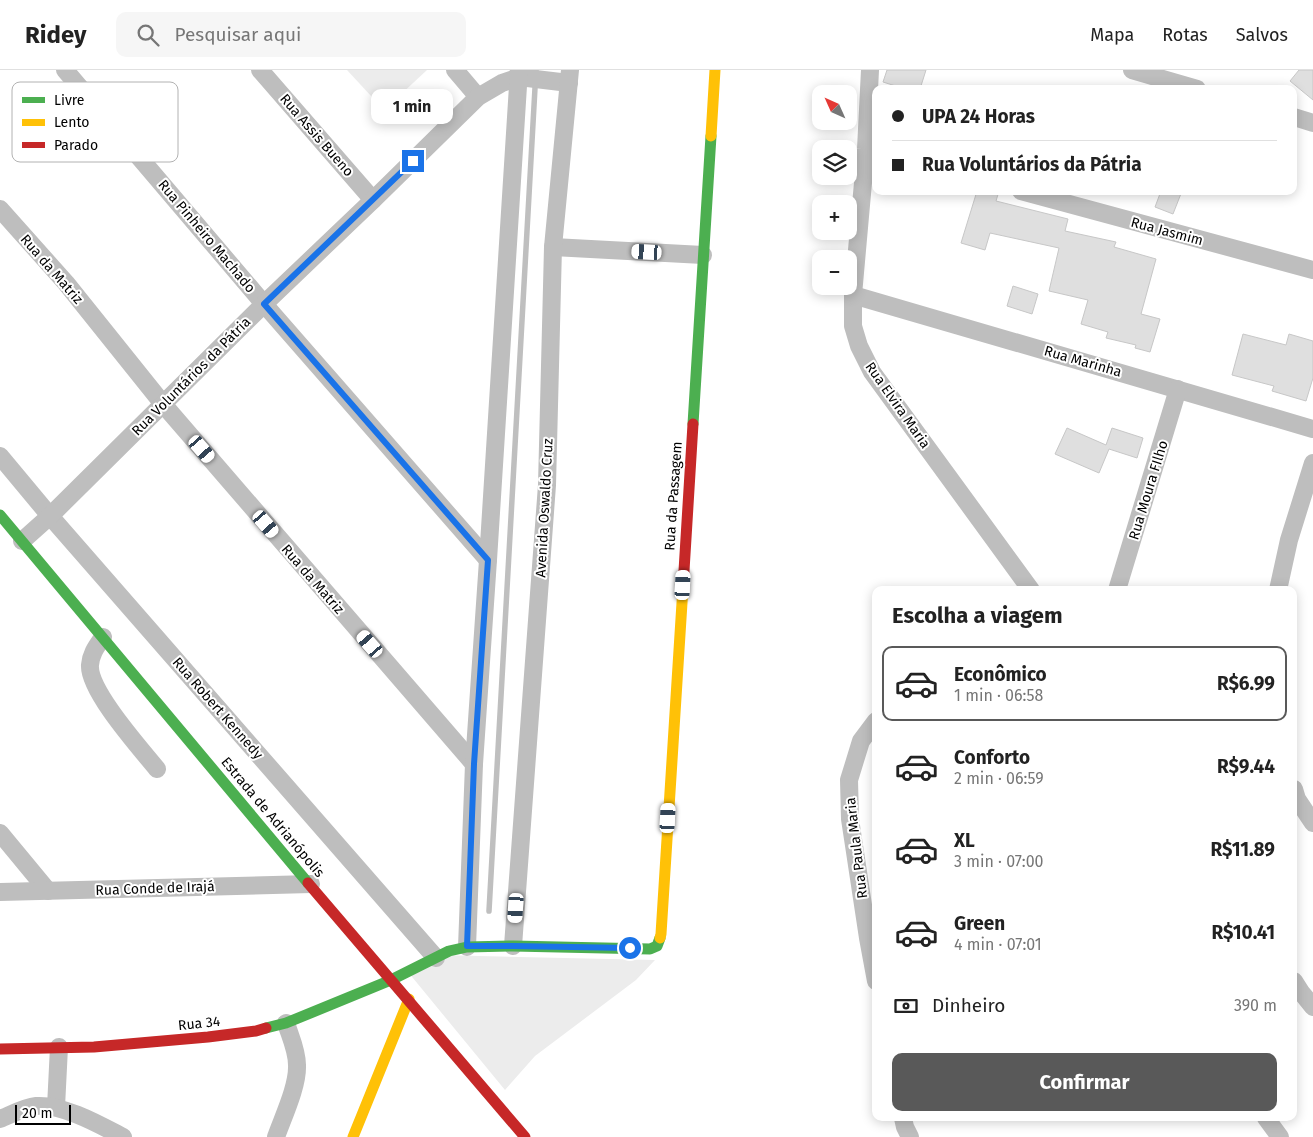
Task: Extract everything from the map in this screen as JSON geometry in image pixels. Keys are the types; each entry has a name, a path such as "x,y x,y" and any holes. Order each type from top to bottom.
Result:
{"street":[{"name":"Rua Pinheiro Machado","path":"64,70 74,82"},
{"path":"455,70 478,97"},
{"name":"Rua da Passagem","path":"650,949 656,946 661,934 715,70"},
{"name":"Rua Elvira Maria","path":"857,262 871,151 870,70"},
{"path":"1132,70 1183,85"},
{"name":"Rua Assis Bueno","path":"263,74 374,200"},
{"path":"474,946 474,764 522,75 552,81 570,77"},
{"name":"Rua Voluntários da Pátria","path":"22,541 50,516 264,304 374,200 478,97 502,83 522,75"},
{"name":"Avenida Oswaldo Cruz","path":"507,946 547,485 554,247 570,77"},
{"path":"1297,118 1313,122"},
{"name":"Rua Pinheiro Machado","path":"143,162 264,304 488,560"},
{"name":"Rua Jasmim","path":"1036,195 1313,270"},
{"name":"Rua da Matriz","path":"0,208 66,283 163,404 474,764"},
{"path":"554,247 703,255"},
{"name":"Rua Elvira Maria","path":"853,295 853,326 858,346 872,372 1028,586"},
{"name":"Rua Marinha","path":"856,295 1313,429"},
{"name":"Rua Moura FIlho","path":"1118,586 1178,389"},
{"name":"Rua Robert Kennedy","path":"0,456 50,516 436,958"},
{"path":"1279,586 1289,540 1313,463"},
{"name":"Estrada de Adrianópolis","path":"0,515 246,810 525,1137"},
{"path":"103,637 93,650 90,666 95,685 109,708 157,769"},
{"name":"Rua Paula Maria","path":"872,726 861,741 849,780 850,819 872,960"},
{"path":"1297,799 1313,824"},
{"path":"0,833 48,891"},
{"name":"Rua Conde de Irajá","path":"0,892 311,884"},
{"name":"Rua 34","path":"0,1049 94,1047 256,1031 286,1023 391,980 449,951 474,946 650,949"},
{"path":"1297,986 1313,1007"},
{"path":"353,1137 409,999"},
{"path":"276,1137 295,1083 297,1066 295,1050 286,1023"},
{"path":"56,1107 59,1047"},
{"path":"0,1119 35,1106 56,1107 98,1124 123,1137"},
{"path":"904,1121 910,1137"},
{"path":"1268,1121 1280,1137"}],"shaded area":[{"path":"347,70 427,70 384,110"},
{"path":"437,955 655,960 636,980 535,1056 505,1090 408,972"}],"building":[{"path":"887,70 926,70 921,85 892,85 883,82"},
{"path":"1299,70 1313,70 1313,100 1297,85 1290,81"},
{"path":"976,195 998,195 996,201 1068,219 1065,231 1116,242 1114,247 1156,259 1141,314 1160,319 1150,352 1135,348 1136,345 1106,338 1108,332 1081,324 1088,300 1049,291 1059,248 990,233 985,250 961,243"},
{"path":"1160,195 1180,195 1173,214 1155,207"},
{"path":"1013,286 1038,294 1032,314 1007,306"},
{"path":"1243,334 1286,345 1289,334 1313,341 1313,378 1306,401 1272,391 1274,386 1232,375"},
{"path":"1067,428 1106,445 1112,428 1143,438 1137,458 1109,449 1099,473 1055,454"}],"waterway":[{"path":"489,911 536,70"}],"traffic: fast":[{"path":"693,424 711,136"},
{"path":"0,515 308,883"},
{"path":"266,1028 286,1023 391,980 449,951 467,947 513,946 650,949 657,946 660,938"}],"traffic: slow":[{"path":"711,136 715,70"},
{"path":"660,938 683,587"},
{"path":"353,1137 409,999"}],"traffic: jam":[{"path":"683,587 693,424"},
{"path":"308,883 525,1137"},
{"path":"0,1049 94,1047 208,1037 266,1028"}],"route":[{"path":"413,161 264,304 488,560 474,764 467,946 630,948"}]}
